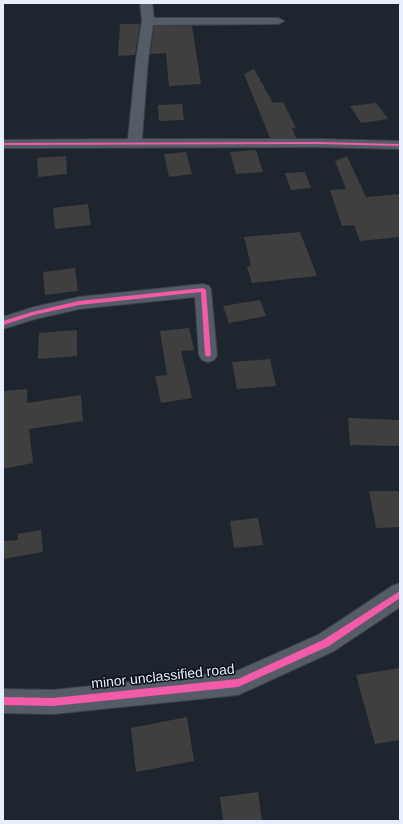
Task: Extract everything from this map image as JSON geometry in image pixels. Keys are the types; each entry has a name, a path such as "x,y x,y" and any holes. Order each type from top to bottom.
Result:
{"street":[{"path":"135,144 142,60 148,22 146,3"},
{"path":"148,22 278,20"},
{"path":"3,144 318,143 400,145"},
{"path":"3,323 34,313 79,303 202,290 208,355"},
{"name":"minor unclassified road","path":"3,701 53,702 238,683 326,643 400,594"}],"building":[{"path":"120,24 140,24 135,55 118,56"},
{"path":"154,26 192,26 201,84 169,86 166,53 150,54"},
{"path":"254,69 273,103 283,102 296,128 292,128 296,138 270,138 244,74"},
{"path":"376,103 388,119 361,123 350,106"},
{"path":"182,104 184,120 159,121 158,105"},
{"path":"256,150 263,172 236,174 230,152"},
{"path":"186,152 192,174 169,177 164,154"},
{"path":"66,156 67,174 38,177 37,158"},
{"path":"347,156 366,197 400,194 400,237 360,241 354,225 342,226 330,190 346,189 335,161"},
{"path":"305,172 311,188 291,190 285,173"},
{"path":"88,204 91,225 55,229 53,208"},
{"path":"300,232 317,276 252,283 247,267 251,266 244,237"},
{"path":"75,268 78,291 45,295 43,272"},
{"path":"260,300 266,316 229,323 223,306"},
{"path":"189,328 194,350 181,351 192,398 161,403 155,376 167,375 160,331"},
{"path":"77,330 77,356 38,359 39,333"},
{"path":"270,359 276,386 237,389 232,362"},
{"path":"27,389 27,403 81,395 83,421 29,429 33,463 3,469 3,391"},
{"path":"348,418 400,420 400,446 350,445"},
{"path":"369,491 398,491 400,501 400,527 376,528"},
{"path":"258,518 263,545 234,548 230,521"},
{"path":"41,530 43,552 3,559 3,541 18,540 18,534"},
{"path":"400,668 400,740 375,744 356,675"},
{"path":"187,717 194,761 136,772 131,728"},
{"path":"258,792 262,821 223,821 220,797"}],"cycle path":[{"path":"3,144 318,143 400,145"},
{"path":"3,323 34,313 79,303 203,290 208,355"},
{"path":"3,701 53,702 238,683 326,643 400,594"}]}
